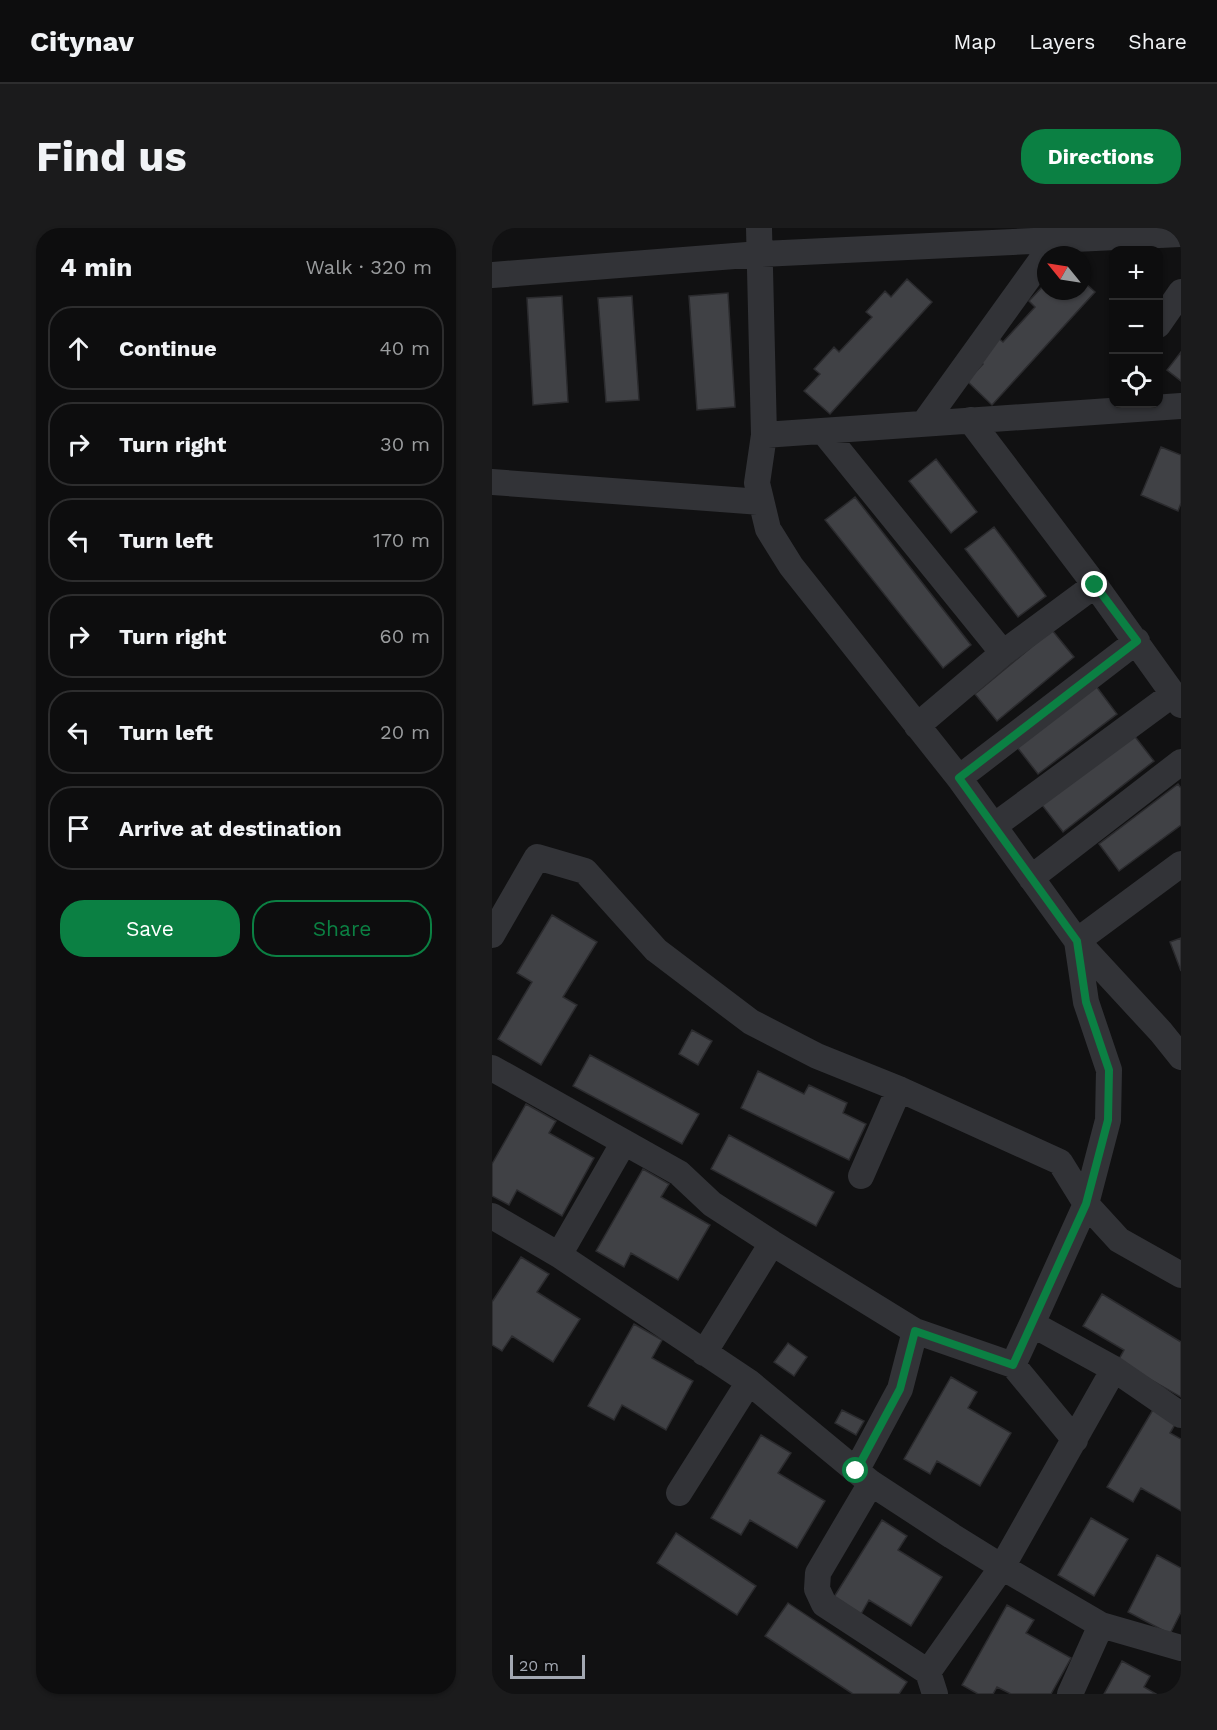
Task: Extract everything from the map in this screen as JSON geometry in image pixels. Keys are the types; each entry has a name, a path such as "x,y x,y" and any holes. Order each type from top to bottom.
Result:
{"street":[{"path":"759,228 764,435 757,483 768,529 791,566 959,778 1077,941 1171,1028 1181,1057"},
{"path":"880,248 896,228"},
{"path":"492,275 1060,234 1181,234"},
{"path":"924,423 1060,234"},
{"path":"1163,318 1181,292"},
{"path":"1099,411 1109,396"},
{"path":"764,435 1181,406"},
{"path":"970,420 1137,641 1177,699 994,826"},
{"path":"823,431 1003,654"},
{"path":"492,482 761,502"},
{"path":"917,726 1003,654 1095,585"},
{"path":"959,778 1137,641"},
{"path":"1031,878 1181,762"},
{"path":"492,935 537,857 585,871 656,950 751,1022 817,1056 899,1089 1060,1162 1086,1204 1119,1240 1181,1275"},
{"path":"1077,941 1181,864"},
{"path":"1013,1365 1086,1204 1108,1120 1109,1070 1086,1002 1077,941"},
{"path":"492,1068 679,1173 712,1204 915,1331 1013,1365 1075,1440"},
{"path":"861,1176 899,1089"},
{"path":"559,1255 624,1142"},
{"path":"492,1216 559,1255 749,1382 863,1477 1002,1567 1101,1625 1181,1648"},
{"path":"704,1353 772,1243"},
{"path":"1032,1324 1114,1369 1181,1415"},
{"path":"915,1331 900,1389 863,1477 818,1573 817,1589 824,1604 932,1683 1002,1567 1114,1369"},
{"path":"680,1493 749,1382"},
{"path":"1070,1694 1101,1625"}],"building":[{"path":"907,279 932,302 830,414 804,391 820,374 814,369 834,347 839,352 872,317 866,312 885,291 891,297"},
{"path":"728,293 735,407 697,410 689,296"},
{"path":"1037,293 1037,300 1088,300 992,405 967,381 983,364 977,359 997,337 1003,342 1035,307 1029,301"},
{"path":"562,296 568,402 533,405 527,298"},
{"path":"632,296 639,400 606,402 598,298"},
{"path":"1181,352 1181,381 1167,370"},
{"path":"1161,447 1181,455 1181,503 1178,511 1141,495"},
{"path":"936,459 977,512 951,533 909,481"},
{"path":"855,497 971,645 943,668 825,520"},
{"path":"994,527 1046,596 1018,617 965,549"},
{"path":"1052,630 1074,657 997,721 975,694"},
{"path":"1096,686 1117,714 1038,774 1017,747"},
{"path":"1133,734 1154,761 1063,832 1042,805"},
{"path":"1178,784 1181,788 1181,825 1119,871 1099,844"},
{"path":"552,915 597,942 563,997 577,1005 541,1065 498,1039 532,982 517,973"},
{"path":"1181,938 1181,971 1170,942"},
{"path":"692,1030 712,1041 698,1065 679,1054"},
{"path":"590,1055 699,1114 682,1144 573,1086"},
{"path":"758,1071 804,1094 809,1085 847,1103 843,1113 866,1124 849,1160 741,1108"},
{"path":"526,1104 556,1121 549,1133 594,1158 562,1216 517,1190 509,1205 492,1196 492,1164"},
{"path":"729,1135 834,1192 816,1226 711,1169"},
{"path":"643,1169 669,1184 661,1197 710,1225 678,1280 631,1253 624,1267 596,1251"},
{"path":"521,1257 549,1274 537,1292 580,1319 553,1362 512,1336 502,1351 492,1345 492,1302"},
{"path":"1102,1294 1181,1342 1181,1397 1118,1361 1124,1350 1083,1326"},
{"path":"634,1324 662,1340 652,1358 693,1381 666,1430 622,1405 614,1420 588,1406"},
{"path":"788,1343 807,1357 794,1376 774,1362"},
{"path":"951,1377 977,1392 968,1408 1011,1433 980,1486 937,1461 930,1474 904,1459"},
{"path":"1154,1408 1177,1421 1170,1433 1181,1439 1181,1511 1141,1488 1133,1502 1107,1487"},
{"path":"842,1410 864,1421 856,1435 835,1423"},
{"path":"761,1435 791,1453 778,1473 825,1501 797,1548 750,1520 741,1535 711,1518"},
{"path":"1091,1518 1128,1539 1094,1596 1058,1575"},
{"path":"882,1520 907,1536 898,1550 942,1577 911,1626 869,1600 861,1614 834,1597"},
{"path":"676,1533 756,1586 737,1615 657,1563"},
{"path":"1157,1555 1181,1568 1181,1612 1170,1634 1128,1612"},
{"path":"788,1603 907,1682 899,1694 853,1694 765,1636"},
{"path":"1007,1605 1034,1620 1026,1633 1071,1658 1051,1694 1011,1694 997,1687 993,1694 978,1694 962,1685"},
{"path":"1122,1661 1150,1676 1144,1687 1156,1694 1104,1694"}],"route":[{"path":"856,1471 900,1389 915,1331 1013,1365 1086,1204 1108,1120 1109,1070 1086,1002 1077,941 959,778 1137,641 1095,585"}]}
